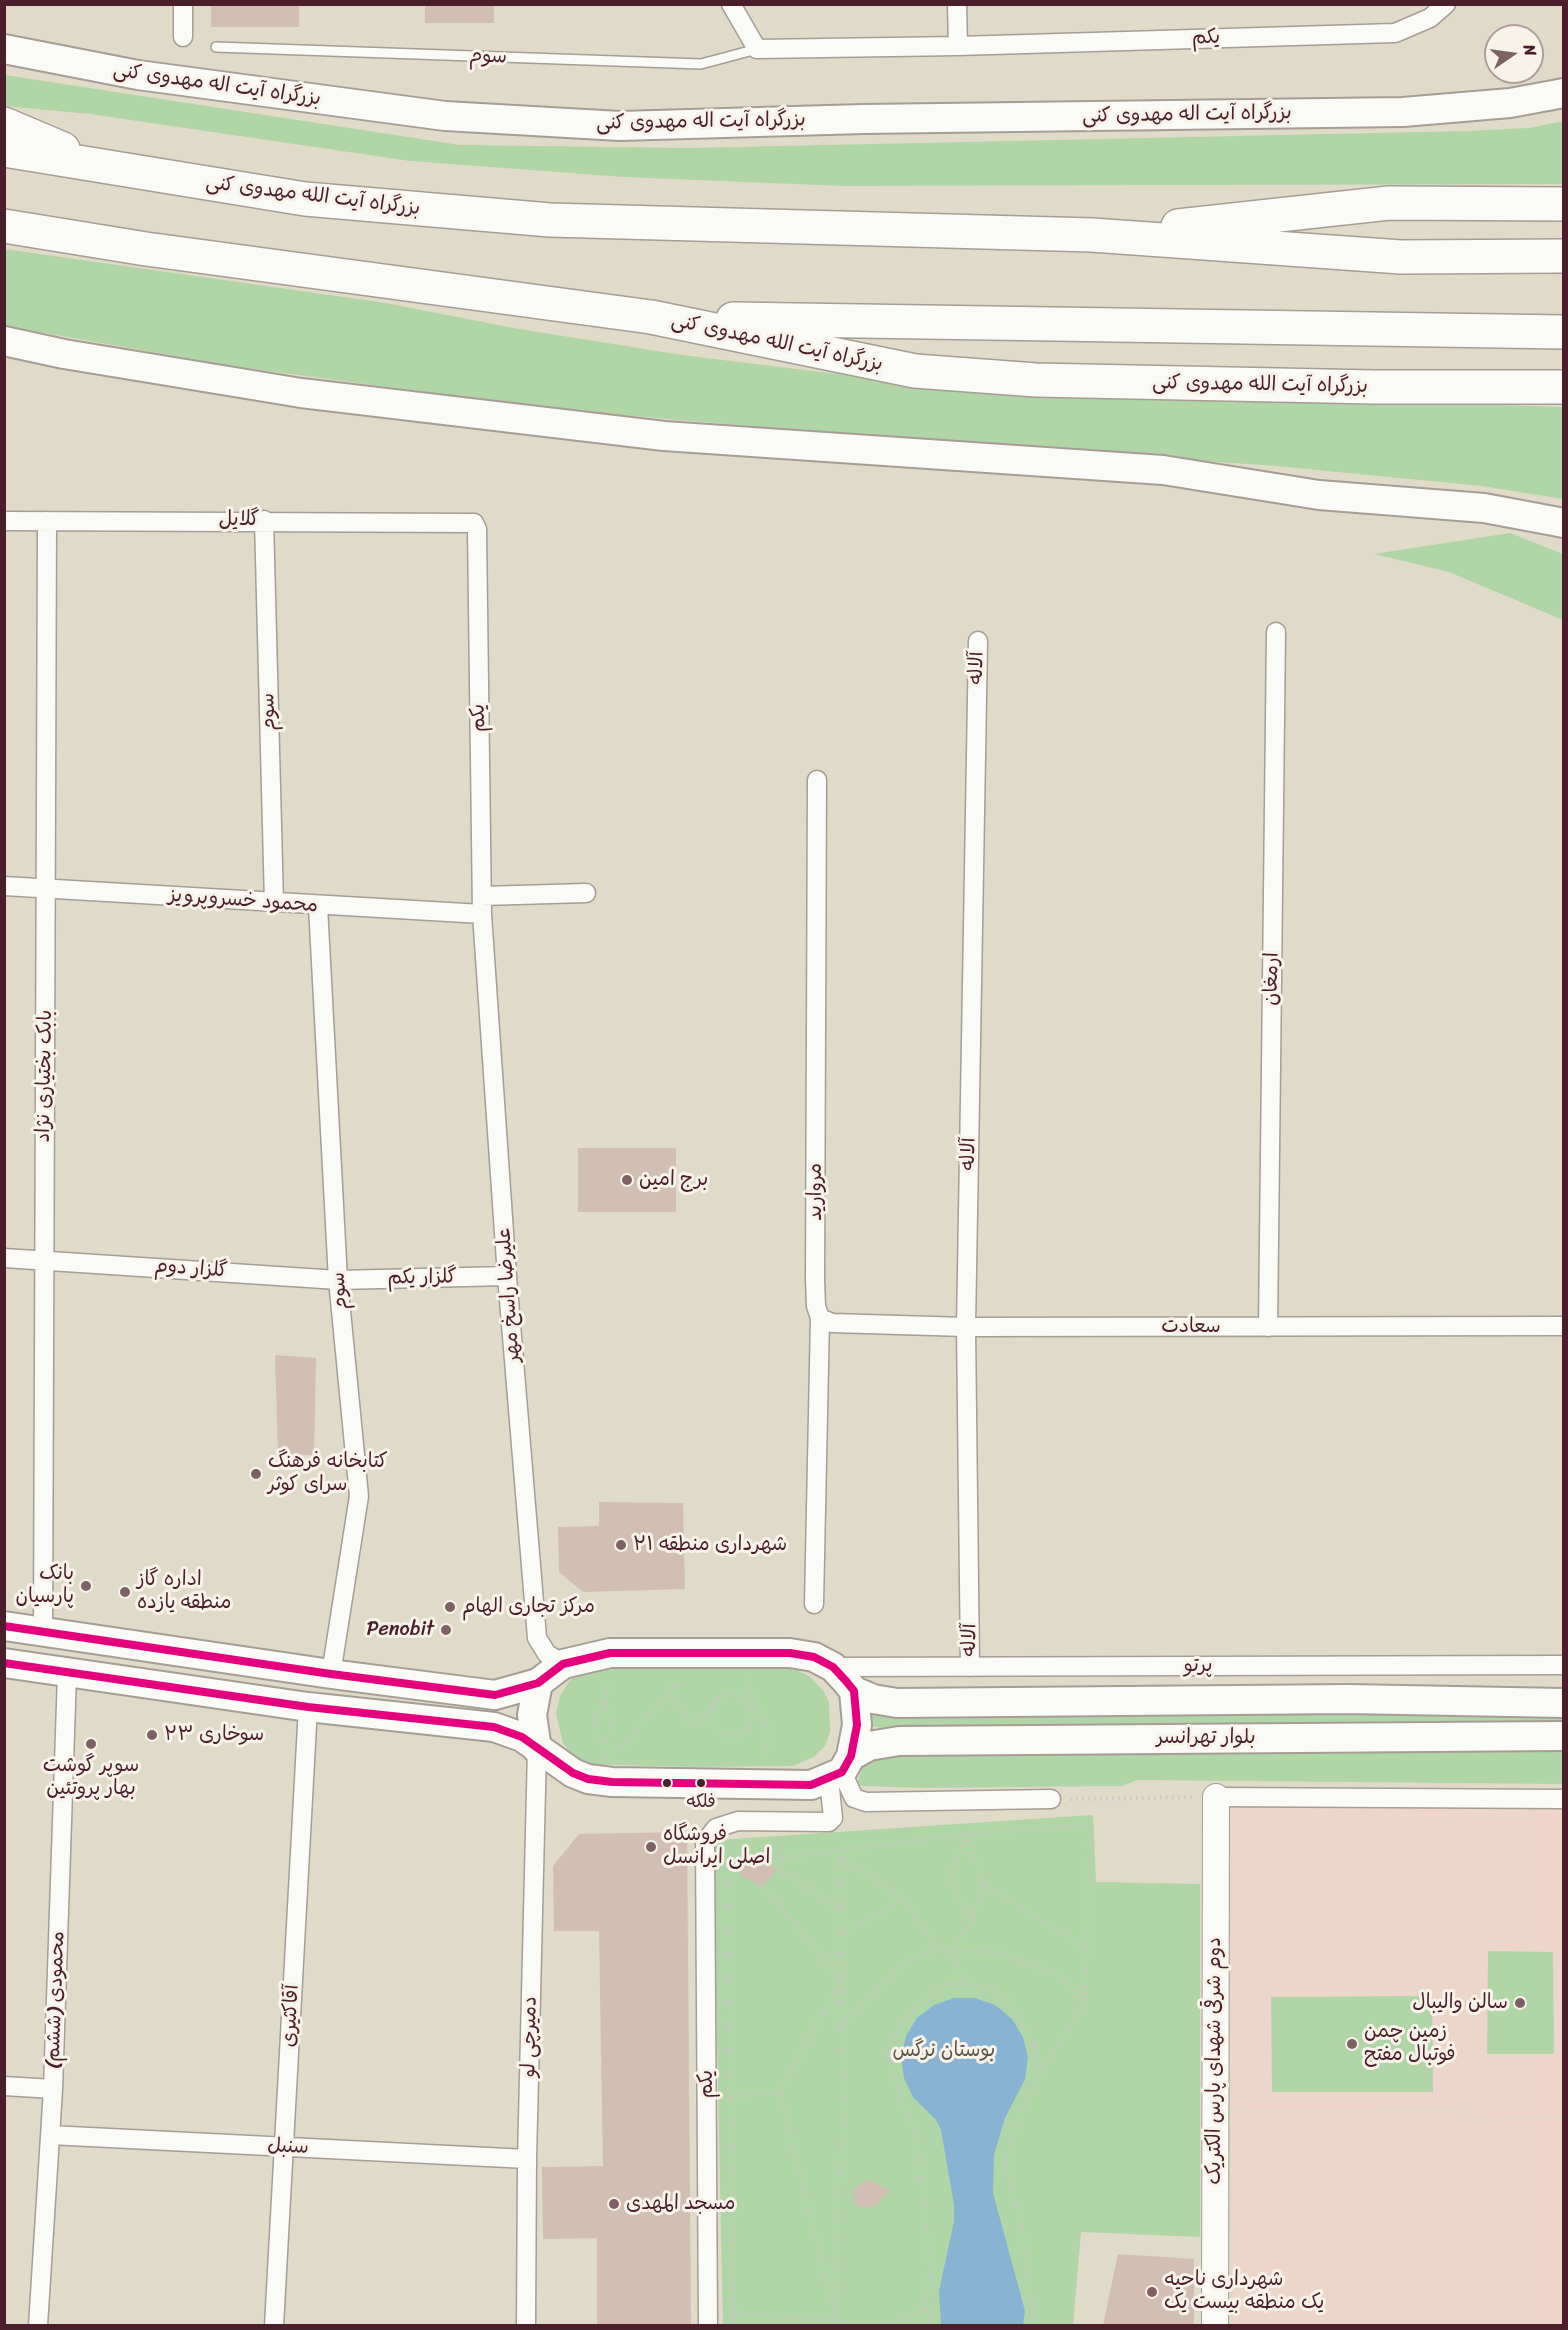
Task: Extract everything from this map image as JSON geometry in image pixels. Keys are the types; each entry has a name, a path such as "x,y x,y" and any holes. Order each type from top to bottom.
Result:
{"highway":[{"path":"4,124 23,130 99,167"},
{"name":"بزرگراه آیت الله مهدوی کنی","path":"4,150 305,199 550,220 1092,235 1401,257 1563,256"},
{"name":"بزرگراه آیت الله مهدوی کنی","path":"1092,235 1389,203 1563,204"},
{"path":"4,226 146,249 651,317"},
{"name":"بزرگراه آیت الله مهدوی کنی","path":"651,317 1563,332"},
{"name":"بزرگراه آیت الله مهدوی کنی","path":"651,317 915,371 1036,380 1558,389"}],"main road":[{"name":"بزرگراه آیت اله مهدوی کنی","path":"4,49 138,75 445,116 620,126 863,118 1403,112 1510,103 1563,93"},
{"path":"4,341 64,354 301,393 664,436 1163,470 1319,495 1484,508 1563,523"},
{"path":"4,1626 331,1674 495,1695 538,1683 563,1664 610,1653 744,1651 790,1653 814,1657 833,1667 854,1692 857,1725 841,1769"},
{"path":"4,1663 308,1707 494,1727 522,1737 537,1749"},
{"path":"537,1749 532,1715 538,1683"},
{"name":"بلوار تهرانسر","path":"854,1692 873,1699 897,1703 1348,1699 1563,1703"},
{"name":"بلوار تهرانسر","path":"537,1749 573,1773 588,1779 612,1782 811,1785 841,1769 869,1746 899,1741 1563,1736"}],"street":[{"path":"183,4 183,38"},
{"path":"731,4 757,49"},
{"path":"957,4 958,46"},
{"name":"یکم","path":"958,46 1395,33 1431,18 1446,4"},
{"name":"سوم","path":"757,49 958,46"},
{"name":"سوم","path":"264,520 274,903"},
{"name":"گلایل","path":"4,521 474,522"},
{"name":"بابک بختیاری نژاد","path":"43,1632 47,521"},
{"name":"یکم","path":"474,522 477,529 482,905"},
{"name":"ارمغان","path":"1268,1327 1276,632"},
{"name":"آلاله","path":"970,1667 966,1327 978,641"},
{"name":"مروارید","path":"814,1604 820,1318 816,1306 815,1279 817,780"},
{"name":"محمود خسروپرویز","path":"4,886 318,906 482,905 586,893"},
{"name":"علیرضا راسخ مهر","path":"482,905 507,1276 537,1638 547,1654 563,1664"},
{"name":"سوم","path":"318,906 338,1280 359,1496 331,1674"},
{"name":"گلزار دوم","path":"4,1258 338,1280"},
{"name":"گلزار یکم","path":"338,1280 507,1276"},
{"name":"سعادت","path":"820,1318 832,1323 966,1327 1563,1326"},
{"name":"پرتو","path":"833,1667 1563,1665"},
{"name":"محمودی (ششم)","path":"38,2325 53,2090 68,1674"},
{"name":"آقاکثیری","path":"274,2325 308,1707"},
{"name":"دمیرچی لو","path":"526,2325 527,2159 537,1749"},
{"path":"841,1769 854,1798 866,1802 1051,1799"},
{"name":"یکم","path":"708,2325 705,1842 716,1828 738,1821 829,1822 833,1818 841,1769"},
{"path":"1216,1797 1563,1799"},
{"name":"دوم شرقی شهدای پارس الکتریک","path":"1215,2325 1216,1797"},
{"path":"4,2086 53,2090"},
{"name":"سنبل","path":"50,2135 527,2159"}],"lane":[{"name":"سوم","path":"216,48 701,64 757,49"}],"path":[{"path":"744,1651 753,1698 769,1730 770,1740 764,1763 758,1767 752,1785"},
{"path":"605,1702 595,1714 596,1735 603,1742 610,1733 611,1720 605,1702 608,1680"},
{"path":"603,1755 611,1755 630,1739 677,1684 676,1700 685,1716 695,1725 714,1703 726,1695 733,1694 746,1700 752,1713 749,1726 739,1735 726,1735 715,1728 710,1716 714,1703"},
{"path":"752,1713 762,1715"},
{"path":"1051,1799 1216,1797"},
{"path":"764,1860 967,1834 1090,1825 1084,2004 1038,2078 1018,2122 1006,2164 1022,2224 1033,2325"},
{"path":"950,1951 971,1923 983,1884 967,1834"},
{"path":"967,1834 949,1879 971,1923"},
{"path":"838,2324 838,2192 845,2109 841,1849"},
{"path":"733,2325 728,1871 744,1853 764,1860 841,1910"},
{"path":"841,1859 904,1899 937,1948"},
{"path":"983,1884 1087,1948"},
{"path":"762,1886 842,1979"},
{"path":"841,1935 904,1899"},
{"path":"842,2026 902,1964 937,1948 950,1951 999,1952 1062,1977 1084,2004"},
{"path":"950,1951 964,1983"},
{"path":"838,2324 780,2091 842,1979"},
{"path":"933,2325 925,2301 930,2268 915,2134 902,2103 888,2049 902,2019 945,1985 964,1983 994,1989 1007,2000 1034,2046 1038,2078"},
{"path":"731,2097 780,2091"},
{"path":"886,2325 927,2307"},
{"path":"733,2313 838,2324"}],"shaded area":[{"path":"1238,1804 1563,1811 1563,2114 1503,2115 1502,2117 1462,2120 1461,2108 1231,2109 1229,1808"},
{"path":"1460,2110 1461,2121 1504,2119 1504,2117 1563,2116 1563,2325 1232,2325 1231,2111"}],"green space":[{"path":"5,75 460,145 689,148 1467,131 1529,128 1563,121 1563,184 844,186 624,177 410,161 90,114 5,106"},
{"path":"4,249 386,303 513,328 682,355 958,389 1563,407 1563,499 1482,486 1276,466 944,443 553,409 231,366 5,326"},
{"path":"1510,533 1563,554 1563,620 1449,572 1374,554"},
{"path":"603,1666 778,1667 796,1670 809,1676 823,1690 829,1702 830,1732 825,1746 814,1757 793,1766 693,1767 588,1764 574,1757 563,1743 556,1714 560,1696 570,1680 584,1670"},
{"path":"874,1712 1564,1715 1563,1727 881,1728 873,1726 870,1721"},
{"path":"891,1750 1564,1751 1563,1784 1137,1780 1122,1786 922,1788 862,1786 857,1783 863,1766"},
{"name":"بوستان نرگس","path":"1093,1815 1096,1882 1200,1884 1200,2237 1081,2232 1073,2325 723,2325 713,1851 717,1840"},
{"name":"سالن والیبال","path":"1488,1951 1553,1952 1554,2054 1487,2054"},
{"name":"زمین چمن فوتبال مفتح","path":"1432,1996 1433,2092 1272,2092 1271,1997"}],"water":[{"path":"954,1998 975,1998 995,2005 1012,2019 1023,2037 1028,2057 1025,2079 1005,2118 994,2155 993,2193 1025,2311 1023,2325 941,2325 939,2291 954,2221 954,2205 941,2130 936,2120 913,2097 904,2078 901,2057 906,2036 917,2018 934,2005"}],"building":[{"path":"211,4 299,4 299,27 211,27"},
{"path":"425,4 494,4 494,23 425,23"},
{"name":"برج امین","path":"578,1148 676,1148 676,1212 578,1212"},
{"path":"275,1355 316,1358 314,1455 278,1454"},
{"name":"شهرداری منطقه ۲۱","path":"599,1502 683,1503 685,1589 583,1592 559,1572 558,1527 599,1526"},
{"path":"687,1832 691,2325 597,2325 597,2238 543,2239 542,2167 603,2166 599,1931 554,1931 553,1866 579,1834"},
{"path":"743,1853 764,1860 777,1870 762,1886 740,1876"},
{"path":"868,2180 890,2190 874,2207 856,2206 853,2190"},
{"name":"شهرداری ناحیه یک منطقه بیست یک","path":"1118,2254 1194,2259 1194,2325 1103,2325"}],"transit line":[{"path":"4,1626 331,1674 495,1695 538,1683 563,1664 610,1653 790,1653 814,1657 833,1667 854,1691 857,1725 851,1756 842,1772 811,1785 612,1782 588,1779 573,1773 522,1737 494,1727 308,1707 4,1663"}],"place":[{"name":"برج امین","path":"627,1180"},
{"name":"کتابخانه فرهنگ سرای کوثر","path":"256,1474"},
{"name":"شهرداری منطقه ۲۱","path":"621,1545"},
{"name":"بانک پارسیان","path":"86,1586"},
{"name":"اداره گاز منطقه یازده","path":"125,1592"},
{"name":"مرکز تجاری الهام","path":"450,1607"},
{"name":"Penobit","path":"446,1630"},
{"name":"سوخاری ۲۳","path":"152,1735"},
{"name":"سوپر گوشت بهار پروتئین","path":"91,1744"},
{"name":"فلکه","path":"701,1783"},
{"name":"فروشگاه اصلی ایرانسل","path":"651,1847"},
{"name":"سالن والیبال","path":"1520,2003"},
{"name":"زمین چمن فوتبال مفتح","path":"1352,2044"},
{"name":"مسجد المهدی","path":"614,2204"},
{"name":"شهرداری ناحیه یک منطقه بیست یک","path":"1152,2292"}]}
